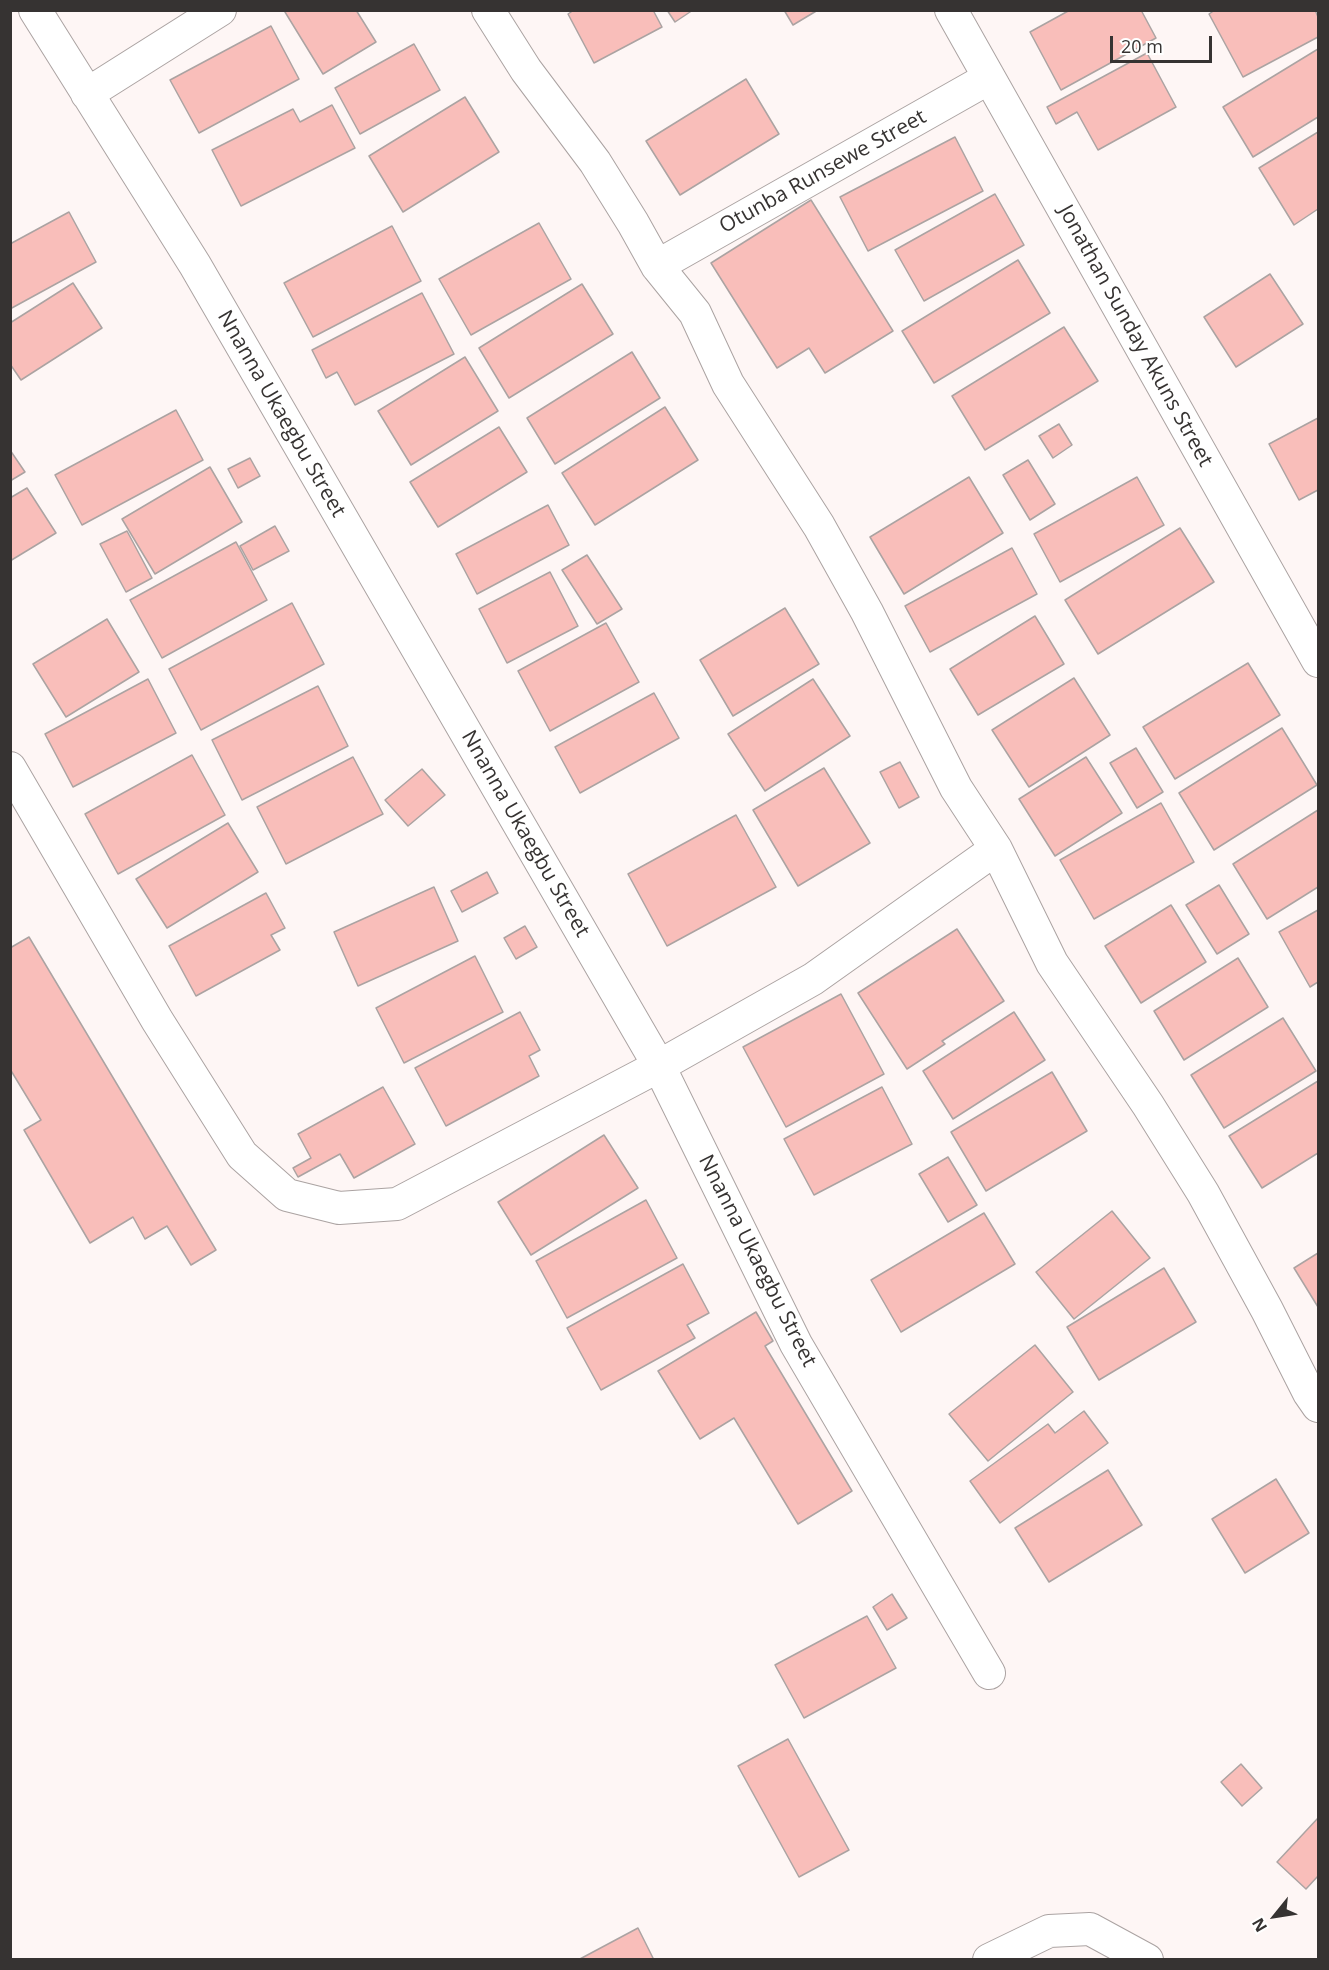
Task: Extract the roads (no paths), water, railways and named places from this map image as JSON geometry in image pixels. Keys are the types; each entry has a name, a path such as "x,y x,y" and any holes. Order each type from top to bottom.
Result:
{"street":[{"name":"Nnanna Ukaegbu Street","path":"35,10 195,265 660,1066 796,1344 989,1673"},
{"path":"87,94 220,10"},
{"path":"488,10 526,69 595,162 657,266 695,314 728,384 819,526 867,612 956,788 996,849 1052,963 1148,1105 1203,1193 1318,1406"},
{"name":"Jonathan Sunday Akuns Street","path":"951,10 1318,661"},
{"name":"Otunba Runsewe Street","path":"657,266 989,78"},
{"path":"10,768 157,1020 242,1155 287,1195 339,1208 397,1204 660,1066 813,979 996,849"},
{"path":"989,1959 1049,1931 1090,1929 1147,1959"}]}
